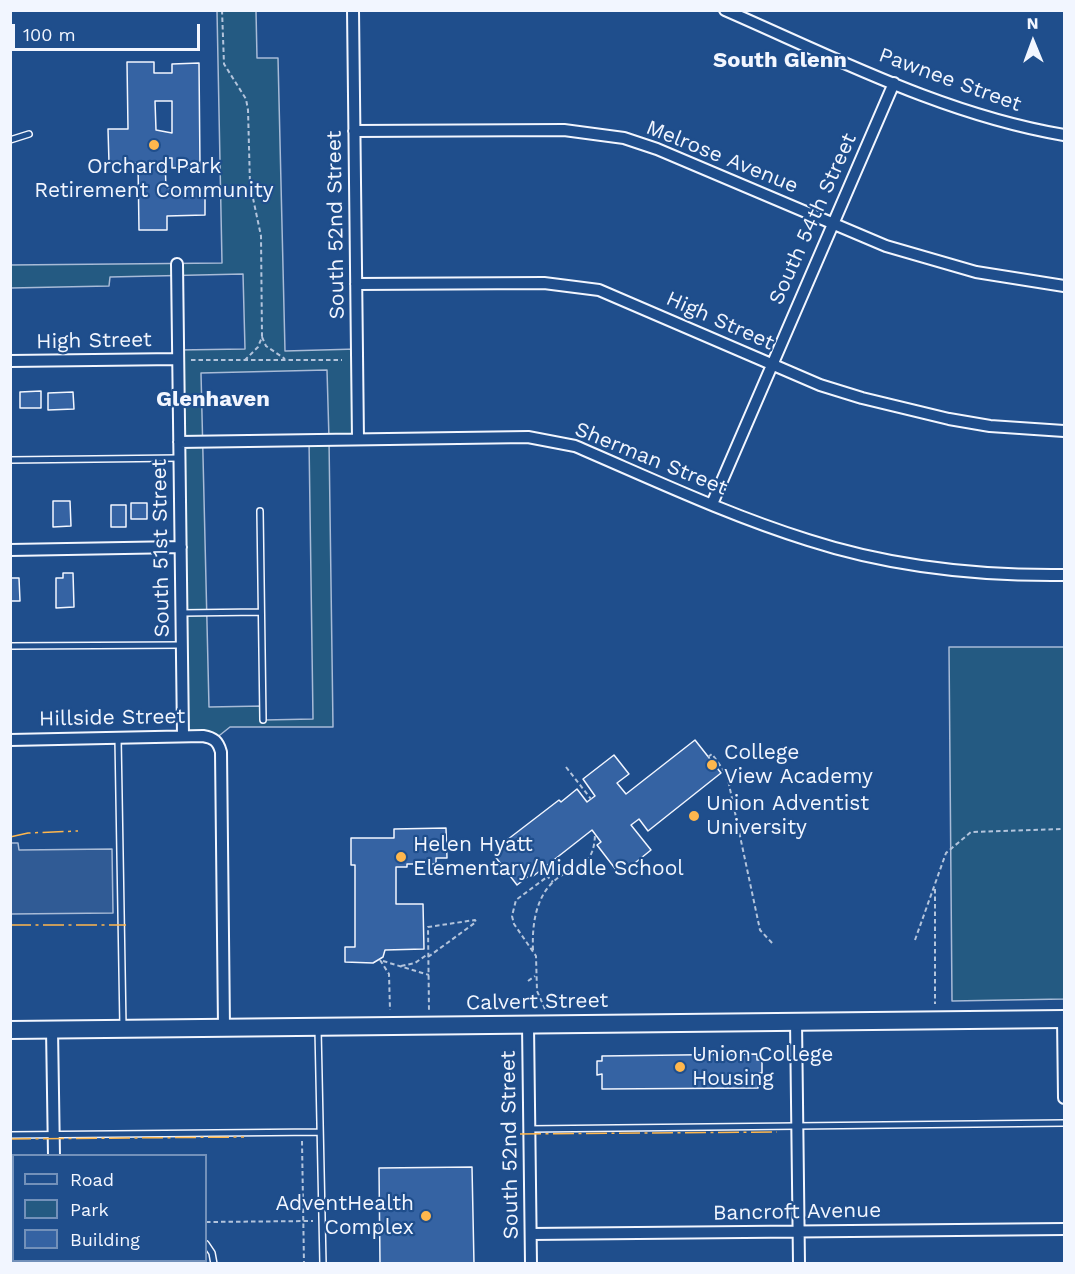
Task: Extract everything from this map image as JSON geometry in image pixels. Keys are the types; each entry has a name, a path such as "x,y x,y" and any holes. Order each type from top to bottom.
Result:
{"street":[{"name":"South 52nd Street","path":"353,10 358,439"},
{"name":"Pawnee Street","path":"731,12 894,83 988,118 1065,135"},
{"name":"South 54th Street","path":"712,504 894,83"},
{"name":"Melrose Avenue","path":"354,131 564,130 624,138 657,148 886,246 986,274 1065,286"},
{"name":"South 51st Street","path":"177,264 183,736"},
{"name":"High Street","path":"356,284 544,283 574,285 620,298 820,385 906,411 990,426 1065,431"},
{"name":"High Street","path":"10,361 178,359"},
{"name":"Sherman Street","path":"179,442 528,437 551,440 575,446 712,504 809,541 901,563 999,574 1065,575"},
{"path":"10,550 181,547"},
{"name":"Hillside Street","path":"10,740 183,736 215,739 221,752 224,1027"},
{"path":"1064,1019 1065,1098"},
{"name":"Calvert Street","path":"10,1030 1064,1019"},
{"path":"796,1021 799,1263"},
{"name":"South 52nd Street","path":"528,1025 531,1263"},
{"path":"52,1029 54,1154"},
{"name":"Bancroft Avenue","path":"531,1234 1065,1229"}],"lane":[{"path":"10,140 29,134"},
{"path":"10,459 180,458"},
{"path":"260,511 263,720"},
{"path":"182,613 261,612"},
{"path":"10,646 182,645"},
{"path":"118,738 123,1029"},
{"path":"318,1027 322,1263"},
{"path":"529,1129 1065,1123"},
{"path":"10,1135 320,1132"},
{"path":"207,1246 212,1253 214,1263"}],"path":[{"path":"222,10 224,64 246,99 248,110 250,184 261,236 262,337 258,347 244,360"},
{"path":"262,337 266,346 274,354 287,360"},
{"path":"191,360 342,360"},
{"path":"708,757 712,754 727,775 760,930 773,944"},
{"path":"566,767 591,799"},
{"path":"915,940 946,854 971,832 1065,829"},
{"path":"533,952 536,914 553,882 586,862 594,851 595,834"},
{"path":"541,870 553,882"},
{"path":"545,1009 538,995 535,976 538,964 533,952 514,924 513,908 516,900 547,877"},
{"path":"935,886 935,1004"},
{"path":"399,966 415,963 428,955 476,922 475,920 428,927 428,955 429,975 429,1026"},
{"path":"390,1010 389,974 380,960 429,975"},
{"path":"528,981 535,976"},
{"path":"302,1132 304,1263"},
{"path":"207,1222 322,1221"}],"green space":[{"path":"217,11 256,11 257,58 278,58 285,351 357,349 358,439 329,440 333,727 230,727 215,739 183,736 178,350 245,349 243,274 110,277 109,286 11,288 10,265 222,263","holes":["327,370 329,439 309,440 313,719 264,720 263,706 209,707 201,373"]},
{"path":"949,647 1064,647 1064,999 952,1001"}],"shaded area":[{"path":"10,843 18,843 19,850 112,849 113,913 11,914"}],"building":[{"name":"Orchard Park Retirement Community","path":"127,62 154,62 154,73 172,73 172,64 199,63 200,168 172,168 172,158 165,158 166,188 205,188 205,215 167,216 167,230 139,230 138,163 109,163 108,129 128,129","holes":["155,101 172,101 172,133 156,130"]},
{"path":"41,391 41,408 20,408 20,392"},
{"path":"73,392 74,409 48,410 48,393"},
{"path":"53,501 70,501 71,526 53,527"},
{"path":"131,503 147,503 147,519 131,519"},
{"path":"111,505 126,505 126,527 111,527"},
{"path":"63,573 73,573 74,607 56,608 56,578 63,578"},
{"path":"10,578 19,578 20,601 10,601"},
{"name":"College View Academy","path":"695,740 721,773 648,831 639,819 631,825 651,850 620,875 597,845 601,842 592,830 532,877 530,875 517,885 494,855 506,846 503,843 577,789 587,802 595,796 583,779 614,755 629,774 617,783 626,794"},
{"name":"Helen Hyatt Elementary/Middle School","path":"446,828 447,858 436,858 436,864 407,864 407,867 396,867 396,904 423,904 424,949 385,950 383,957 373,963 345,962 345,947 355,947 355,865 351,865 351,838 394,838 394,829"},
{"name":"Union College Housing","path":"757,1054 757,1060 762,1060 762,1073 758,1073 758,1088 602,1089 602,1074 597,1075 597,1061 602,1061 602,1056"},
{"name":"AdventHealth Complex","path":"472,1167 474,1264 380,1264 379,1168"}],"power":[{"path":"10,837 28,833 78,831"},
{"path":"10,925 126,925"},
{"path":"520,1134 777,1132"},
{"path":"10,1139 244,1137"}],"place":[{"name":"Orchard Park Retirement Community","path":"154,145"},
{"name":"College View Academy","path":"712,765"},
{"name":"Union Adventist University","path":"694,816"},
{"name":"Helen Hyatt Elementary/Middle School","path":"401,857"},
{"name":"Union College Housing","path":"680,1067"},
{"name":"AdventHealth Complex","path":"426,1216"}],"district":[{"name":"South Glenn","path":"780,61"},
{"name":"Glenhaven","path":"213,400"}]}
